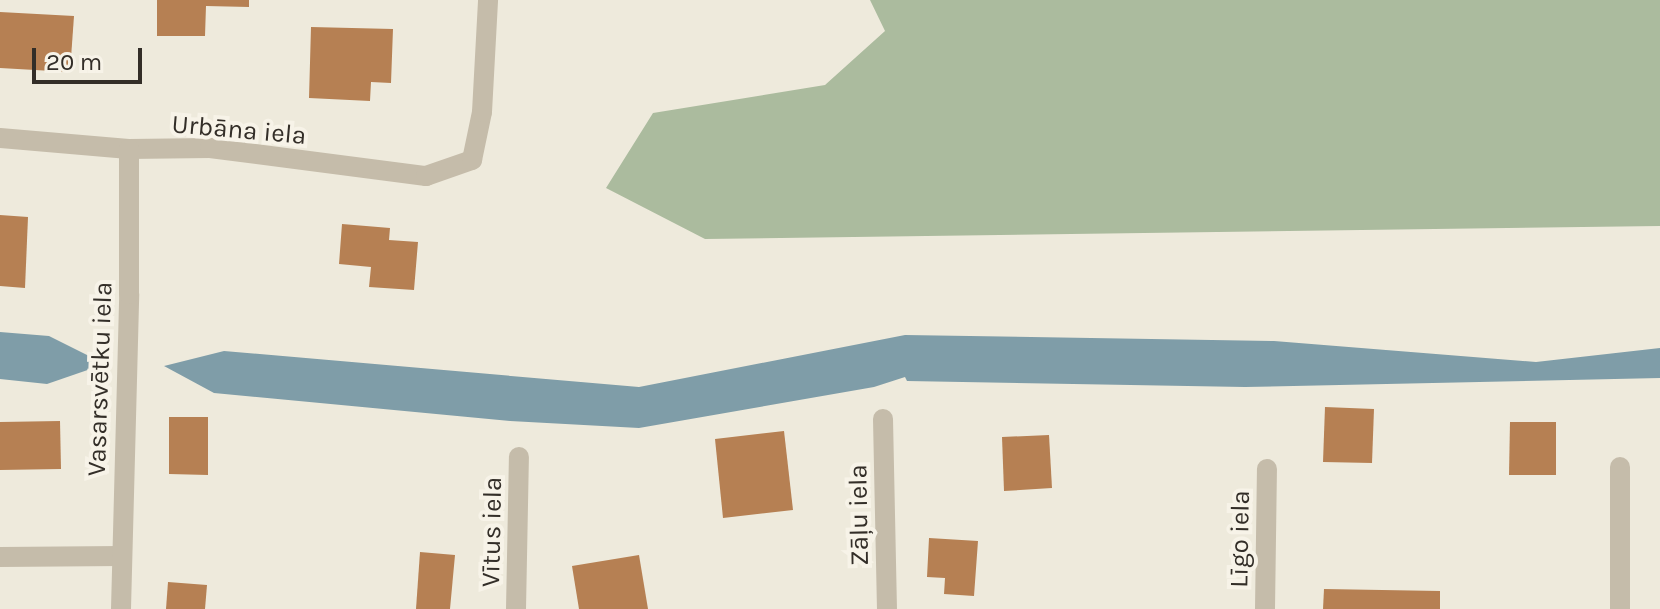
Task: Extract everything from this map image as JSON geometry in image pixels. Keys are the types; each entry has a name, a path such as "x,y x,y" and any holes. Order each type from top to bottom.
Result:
{"street":[{"name":"Urbāna iela","path":"0,138 129,149 210,148 426,176 472,160 482,112 488,0"},
{"name":"Vasarsvētku iela","path":"121,609 129,294 129,149"},
{"name":"Zāļu iela","path":"883,419 887,609"},
{"name":"Vītus iela","path":"516,609 519,457"},
{"path":"1620,467 1620,609"},
{"name":"Līgo iela","path":"1265,609 1267,469"},
{"path":"0,557 121,556"}],"green space":[{"path":"870,0 1660,0 1660,226 705,239 606,188 653,113 825,85 885,31"}],"water":[{"path":"0,332 49,336 105,364 47,384 0,379"},
{"path":"905,335 1274,341 1536,362 1660,348 1660,378 1245,387 907,381 905,377 874,387 639,428 510,421 214,393 164,366 224,351 639,387"}],"building":[{"path":"157,0 249,0 249,7 206,6 205,36 157,36"},
{"path":"0,12 74,16 70,72 0,68"},
{"path":"311,27 393,29 391,83 371,82 370,101 309,98"},
{"path":"0,215 28,217 25,288 0,286"},
{"path":"342,224 390,228 389,240 418,242 414,290 369,287 371,267 339,264"},
{"path":"1325,407 1374,409 1372,463 1323,462"},
{"path":"169,417 208,417 208,475 169,474"},
{"path":"60,421 61,469 0,470 0,422"},
{"path":"1510,422 1556,422 1556,475 1509,475"},
{"path":"784,431 793,510 723,518 715,439"},
{"path":"1049,435 1052,488 1004,491 1002,437"},
{"path":"929,538 978,541 974,596 944,594 945,578 927,577"},
{"path":"420,552 455,555 450,609 416,609"},
{"path":"639,555 648,609 579,609 572,566"},
{"path":"168,582 207,585 205,609 166,609"},
{"path":"1324,589 1440,591 1440,609 1323,609"}]}
